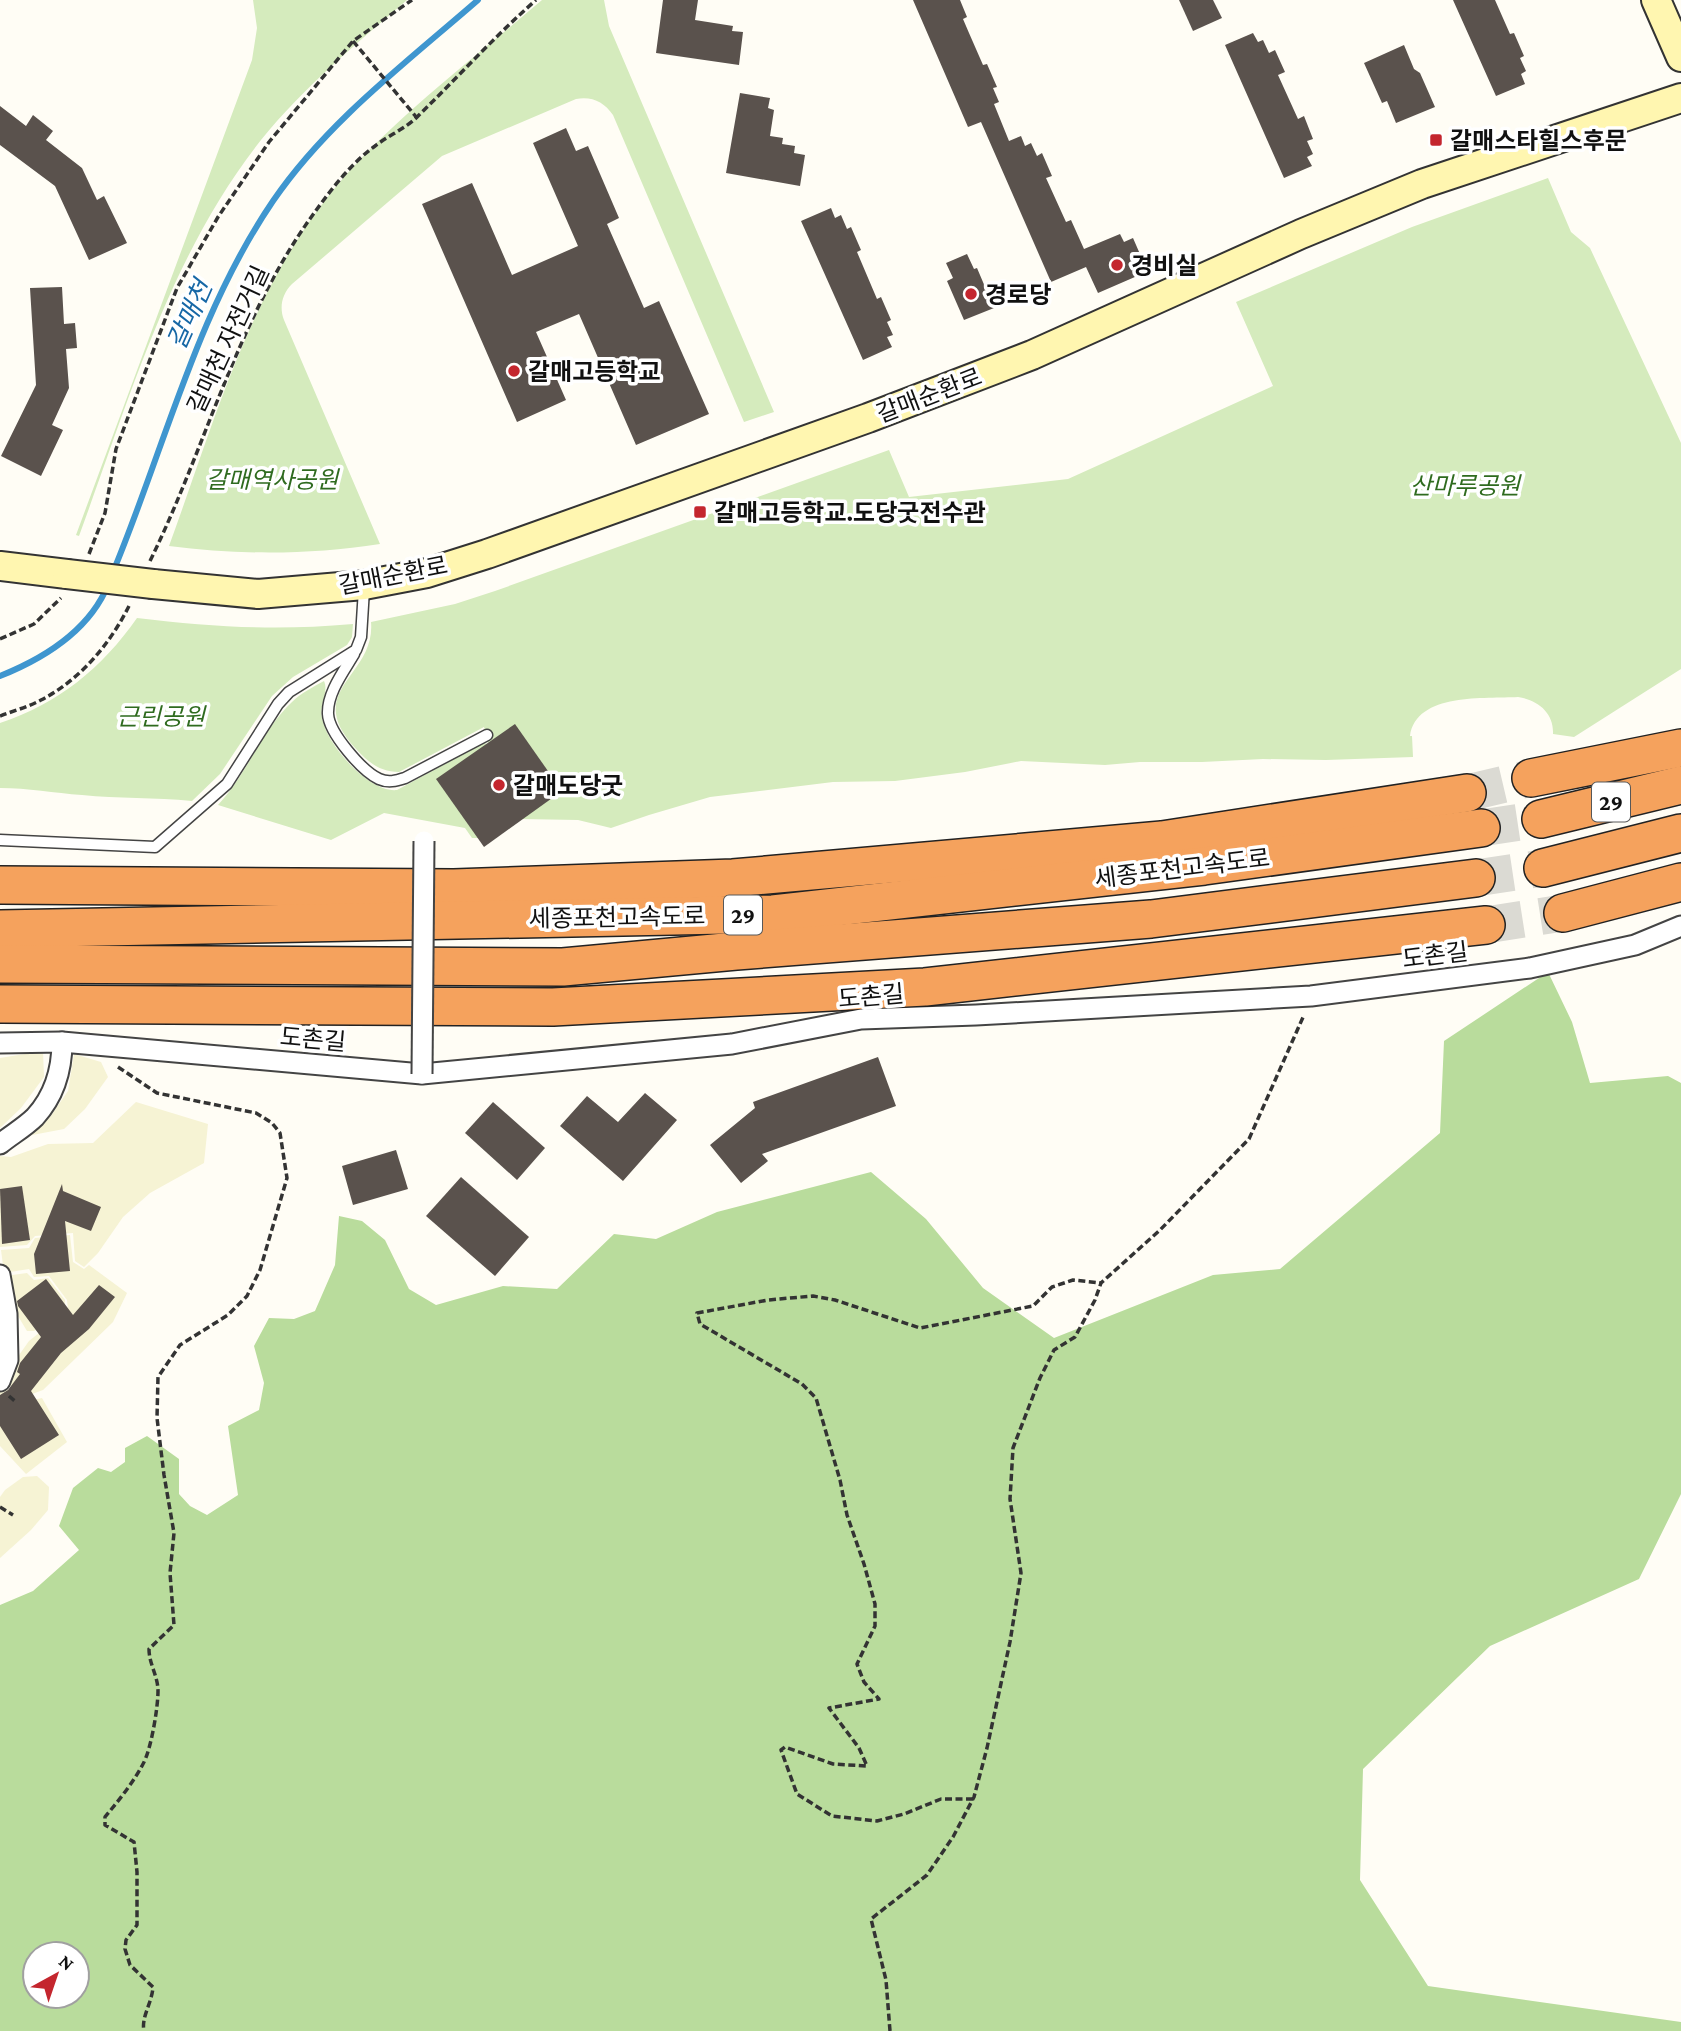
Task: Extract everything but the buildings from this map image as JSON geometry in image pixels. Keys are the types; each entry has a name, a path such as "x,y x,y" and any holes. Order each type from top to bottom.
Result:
{"highway":[{"path":"1531,778 1681,748"},
{"name":"29","path":"1541,819 1681,785"},
{"path":"0,885 454,888 733,878 1162,840 1467,793"},
{"name":"세종포천고속도로","path":"0,929 774,914 1204,866 1481,828"},
{"name":"29","path":"1543,868 1681,833"},
{"name":"세종포천고속도로","path":"0,964 563,967 1151,919 1476,878"},
{"path":"1563,913 1681,882"},
{"path":"0,1004 553,1007 925,987 1486,925"}],"street":[{"path":"1656,0 1681,57"},
{"name":"갈매순환로","path":"74,575 258,594 365,585 428,573 868,418 1032,355 1301,234 1422,184 1681,98"},
{"path":"0,566 74,575"},
{"path":"422,1074 424,841"},
{"name":"도촌길","path":"0,1043 62,1042 422,1074 732,1044 861,1019 1307,996 1530,968 1636,945 1681,926"},
{"path":"0,1144 35,1117 55,1086 62,1066 62,1042"},
{"path":"0,1275 7,1314 8,1360 0,1381"}],"lane":[{"path":"365,585 361,637 330,699 328,716 334,731 349,751 366,770 379,779 392,782 405,778 487,735"},
{"path":"0,839 155,847 227,784 278,704 289,692 356,650"}],"path":[{"path":"0,639 34,624 74,575 105,513 116,449 177,288 218,217 269,142 353,41 412,0"},
{"name":"갈매천 자전거길","path":"0,716 42,700 81,672 116,633 144,584 252,316 312,217 350,168 374,147 417,118 493,38 536,0"},
{"path":"353,41 417,118"},
{"path":"890,2031 886,1980 871,1919 927,1875 953,1837 972,1799 987,1748 1021,1573 1010,1499 1013,1448 1040,1378 1054,1350 1075,1337 1096,1300 1101,1283 1160,1230 1250,1139 1304,1016 1307,996"},
{"path":"85,1044 157,1093 256,1113 272,1123 280,1133 287,1178 260,1270 247,1296 228,1315 180,1345 158,1377 157,1419 174,1533 170,1573 174,1625 149,1649 149,1661 159,1692 154,1730 145,1762 105,1817 105,1825 134,1842 137,1925 126,1940 125,1949 130,1965 153,1987 152,2003 144,2018 144,2031"},
{"path":"972,1799 941,1799 904,1814 877,1821 832,1816 797,1794 781,1750 785,1747 833,1764 867,1766 859,1748 829,1708 879,1699 864,1682 857,1664 875,1626 874,1604 816,1398 802,1384 701,1324 697,1313 768,1300 813,1296 835,1300 920,1328 1033,1306 1052,1287 1073,1280 1101,1283"},
{"path":"0,1507 13,1515"}],"shaded area":[{"path":"43,1051 44,1077 21,1108 0,1128 0,1058"},
{"path":"74,1054 101,1062 108,1077 85,1109 64,1129 27,1136 50,1117 68,1091"},
{"path":"136,1102 208,1124 204,1163 150,1193 123,1217 98,1253 84,1267 75,1261 73,1233 35,1236 27,1245 0,1247 0,1156 11,1157 48,1144 93,1143"},
{"path":"70,1235 73,1262 84,1269 89,1265 127,1293 113,1322 43,1390 24,1397 8,1384 12,1365 29,1341 68,1310 67,1300 49,1276 34,1277 29,1269 4,1273 1,1250 29,1248 35,1238"},
{"path":"27,1273 34,1280 48,1278 65,1300 65,1307 34,1331 27,1331 12,1306 5,1276"},
{"path":"6,1388 24,1402 42,1398 67,1442 26,1474 0,1446 0,1392"},
{"path":"37,1476 49,1487 48,1510 31,1530 0,1558 0,1497 23,1477"}],"green space":[{"path":"253,0 407,0 295,102 261,140 229,184 201,231 155,330 79,536 76,535 252,60 257,28"},
{"name":"갈매역사공원","path":"542,0 604,0 609,26 774,412 744,422 613,115 597,101 576,99 442,156 292,284 284,296 284,320 380,544 274,553 169,546 235,363 276,275 301,233 330,194 378,141"},
{"name":"산마루공원","path":"1548,178 1571,232 1590,248 1681,443 1681,669 1574,737 1553,734 1548,714 1532,701 1518,697 1471,699 1438,705 1415,722 1410,736 1413,757 1105,765 1021,761 895,781 833,782 710,797 611,828 578,820 521,819 492,838 472,838 465,828 384,813 331,840 218,805 238,780 281,713 307,690 324,681 322,718 332,741 362,776 386,789 397,790 484,743 488,744 484,727 399,772 376,766 357,750 341,730 336,712 344,684 363,657 369,641 371,622 455,604 495,591 889,450 909,497 1068,479 1273,386 1236,302 1412,227"},
{"name":"근린공원","path":"137,618 245,627 353,624 352,637 347,645 293,677 272,696 220,774 192,801 0,788 0,723 41,706 77,682 109,653"},
{"path":"1548,972 1572,1022 1590,1083 1668,1076 1681,1083 1681,1494 1639,1579 1490,1646 1363,1769 1360,1880 1428,1986 1681,2022 1681,2031 0,2031 0,1605 33,1591 79,1550 59,1526 73,1488 98,1468 111,1472 125,1462 125,1448 147,1436 179,1459 179,1494 190,1506 207,1515 238,1495 228,1426 259,1410 264,1383 254,1346 269,1318 294,1319 315,1311 335,1265 339,1216 362,1221 385,1240 409,1289 436,1305 503,1286 557,1289 614,1234 656,1239 717,1212 871,1172 926,1219 983,1288 1054,1338 1213,1275 1280,1269 1440,1133 1444,1041"}],"waterway":[{"name":"갈매천","path":"113,572 202,335 246,244 273,201 294,172 343,119 478,0"},
{"name":"갈매천","path":"0,676 33,661 64,641 89,616 108,585"}],"tunnel":[{"path":"1467,793 1531,778"},
{"path":"1481,828 1541,819"},
{"path":"1476,878 1543,868"},
{"path":"1486,925 1563,913"}],"place":[{"name":"갈매스타힐스후문","path":"1436,140"},
{"name":"경비실","path":"1117,265"},
{"name":"경로당","path":"971,294"},
{"name":"갈매고등학교","path":"514,371"},
{"name":"갈매고등학교.도당굿전수관","path":"700,512"},
{"name":"갈매도당굿","path":"499,785"}]}
